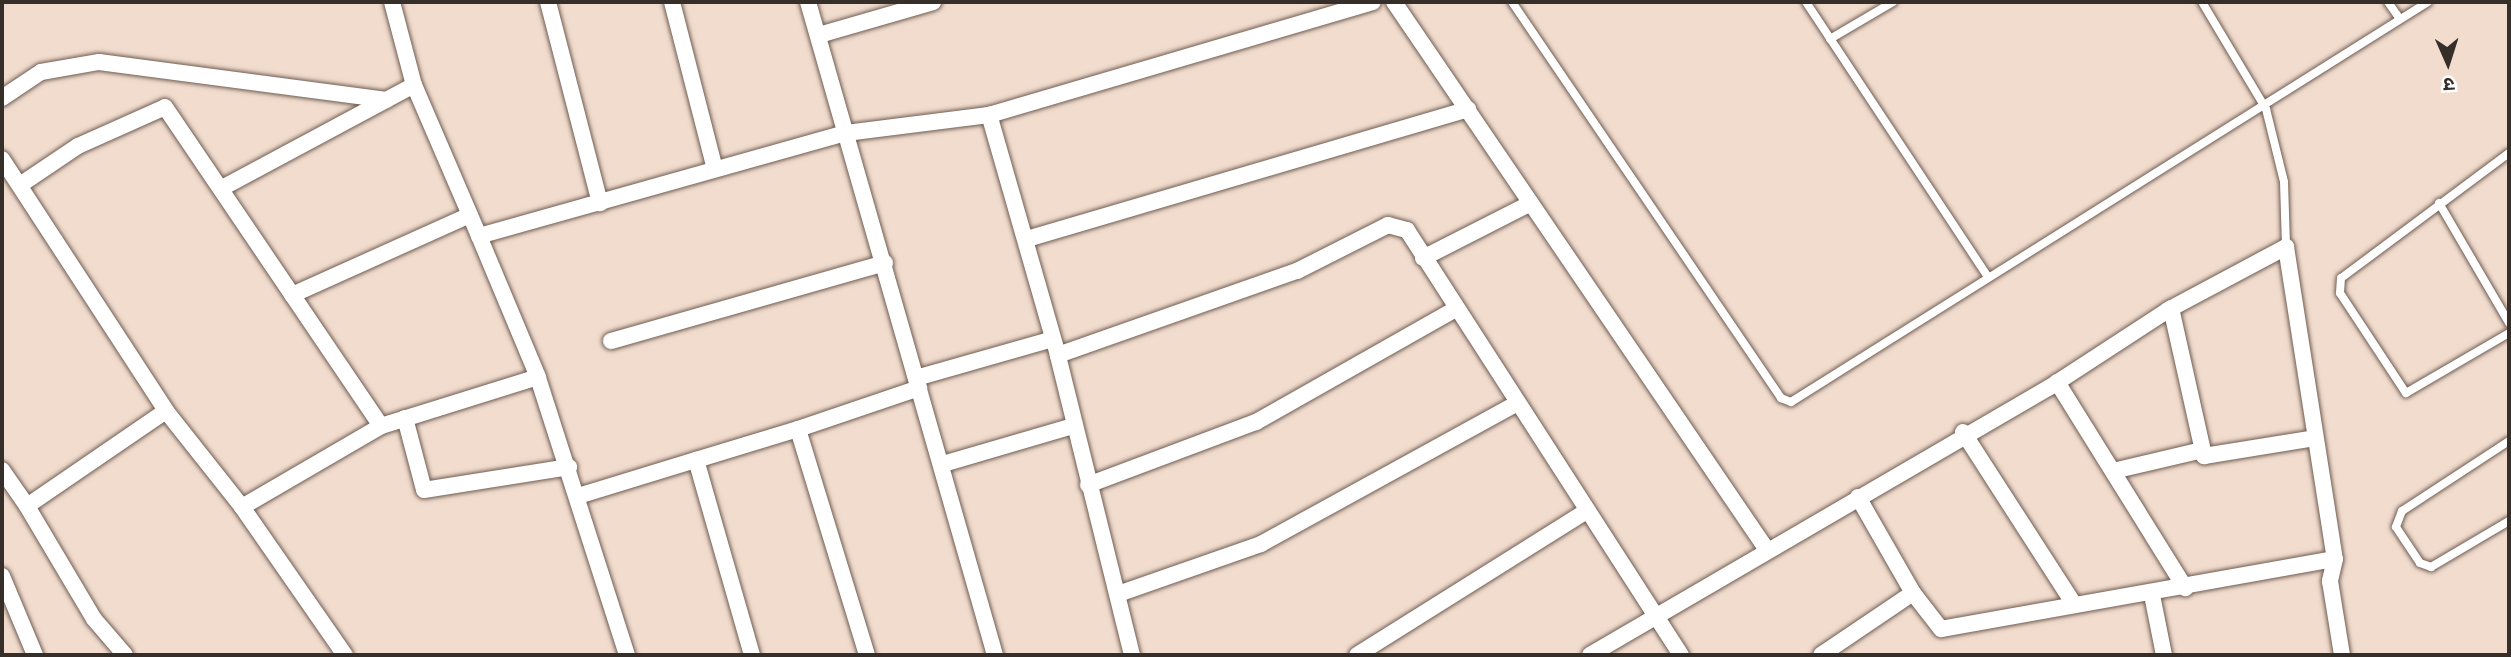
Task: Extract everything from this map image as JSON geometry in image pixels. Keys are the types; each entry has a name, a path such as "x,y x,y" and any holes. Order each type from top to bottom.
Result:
{"street":[{"path":"392,2 414,85 538,377 627,655"},
{"path":"548,2 600,203"},
{"path":"672,2 715,169"},
{"path":"808,2 943,464 995,655"},
{"path":"819,35 933,2"},
{"path":"479,236 846,133 989,116 1373,2"},
{"path":"1394,2 1767,550"},
{"path":"2,98 41,72 99,62 386,100"},
{"path":"222,188 414,85"},
{"path":"20,185 78,146 165,107 381,426"},
{"path":"1027,239 1468,109"},
{"path":"989,116 1027,239 1058,355 1088,485 1121,593 1132,655"},
{"path":"2,159 166,411 243,507 345,655"},
{"path":"1423,258 1531,203"},
{"path":"292,295 470,215"},
{"path":"1058,355 1297,271 1388,225 1407,230 1681,655"},
{"path":"1590,655 1963,432 2057,382 2171,308 2286,247 2335,559 2330,581 2342,655"},
{"path":"611,341 885,263"},
{"path":"2171,308 2198,451 2204,456 2315,438"},
{"path":"1088,485 1256,422 1456,309"},
{"path":"578,496 798,429 918,383 1053,339"},
{"path":"243,507 381,426 538,377"},
{"path":"2057,382 2185,588"},
{"path":"1121,593 1261,544 1517,403"},
{"path":"27,506 166,411"},
{"path":"405,418 424,490 569,467"},
{"path":"943,464 1073,426"},
{"path":"798,429 867,655"},
{"path":"1963,432 2072,601"},
{"path":"2113,471 2198,451"},
{"path":"696,460 752,655"},
{"path":"2,470 27,506 94,619 125,655"},
{"path":"1858,497 1913,593 1941,628 2072,601 2152,595 2335,559"},
{"path":"1357,655 1587,510"},
{"path":"2,576 35,655"},
{"path":"1821,655 1913,593"},
{"path":"2152,595 2164,655"}],"lane":[{"path":"1512,2 1781,398 1801,399 1988,277 2266,109 2428,2"},
{"path":"1806,2 1988,277"},
{"path":"1830,39 1893,2"},
{"path":"2202,2 2266,109 2284,182 2286,247"},
{"path":"2388,2 2399,19"},
{"path":"2509,153 2341,278 2340,293 2406,393 2509,333"},
{"path":"2439,203 2509,323"},
{"path":"2509,441 2402,511 2396,527 2420,563 2431,567 2509,521"}]}
